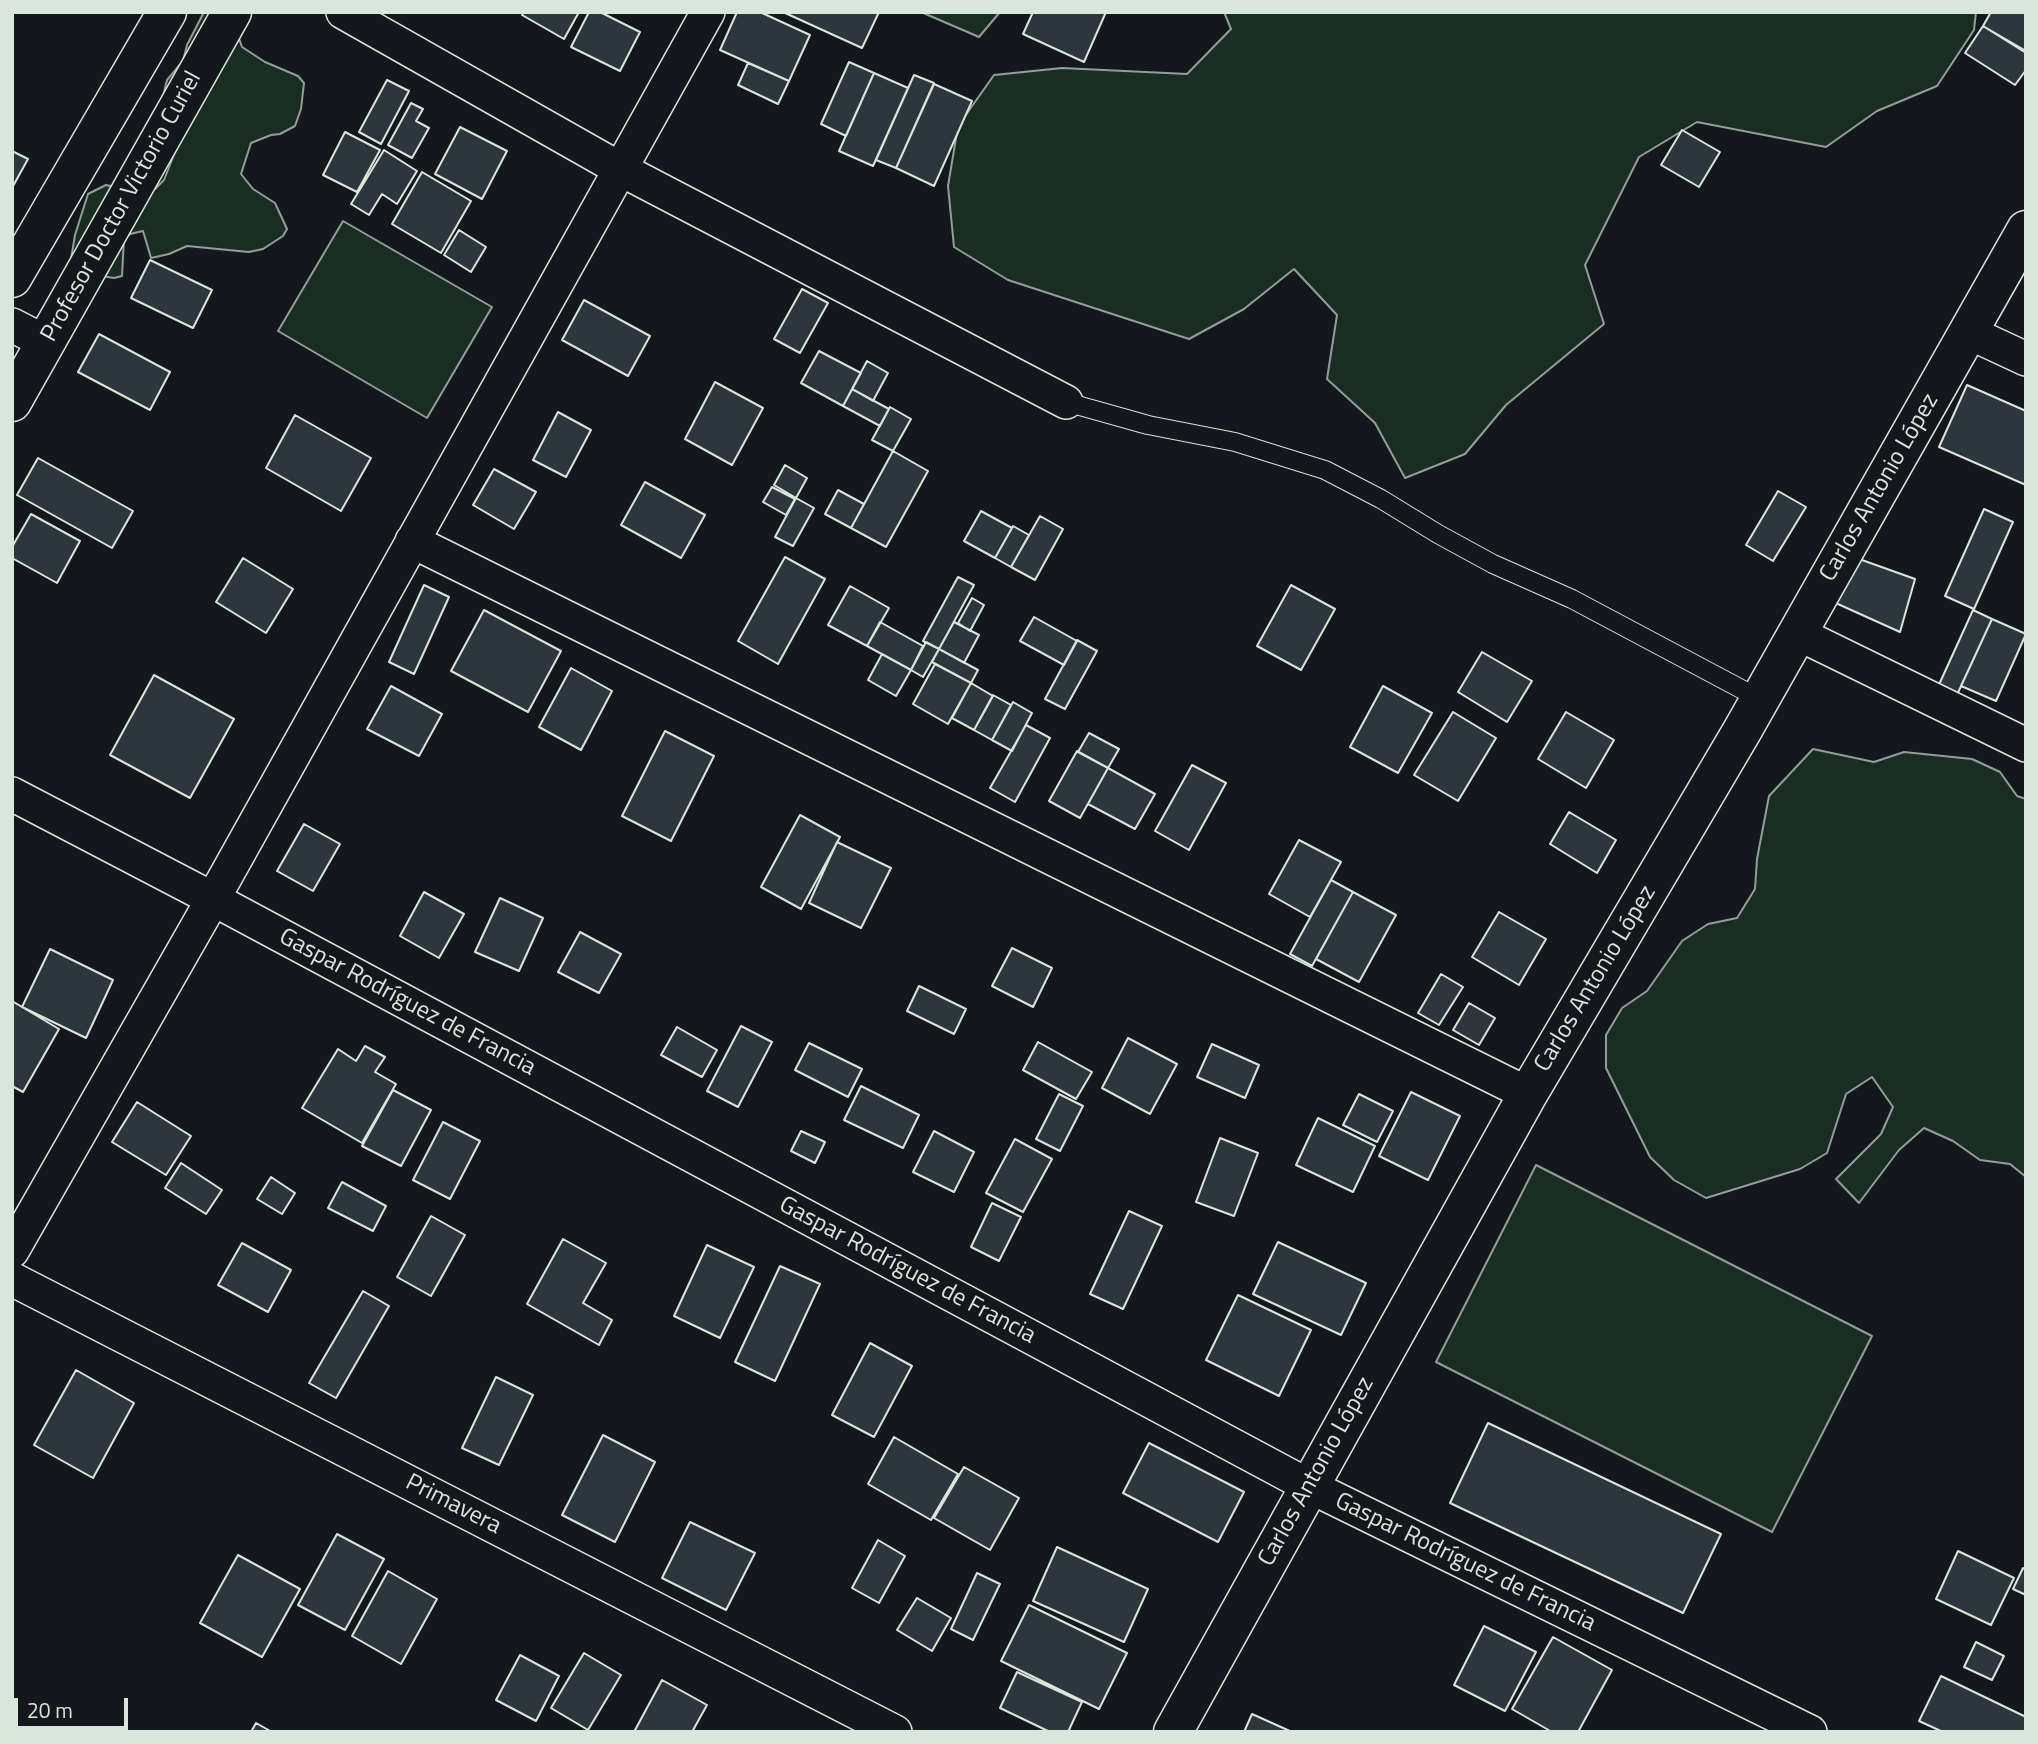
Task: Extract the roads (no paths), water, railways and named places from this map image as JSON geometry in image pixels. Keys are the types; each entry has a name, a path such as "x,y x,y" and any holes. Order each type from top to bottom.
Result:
{"street":[{"path":"12,278 167,12"},
{"name":"Profesor Doctor Victorio Curiel","path":"12,402 29,334 232,12"},
{"path":"343,12 620,169 1066,402"},
{"path":"12,1251 213,899 708,12"},
{"name":"Carlos Antonio López","path":"1173,1732 1528,1094 1760,699 2026,230"},
{"path":"1968,332 2026,359"},
{"path":"412,541 1528,1094"},
{"path":"1797,633 2026,745"},
{"name":"Gaspar Rodríguez de Francia","path":"12,794 1309,1486 1810,1732"},
{"name":"Primavera","path":"12,1279 895,1732"}],"lane":[{"path":"1066,402 1148,425 1234,442 1325,470 1493,564 1572,599 1760,699"}]}
